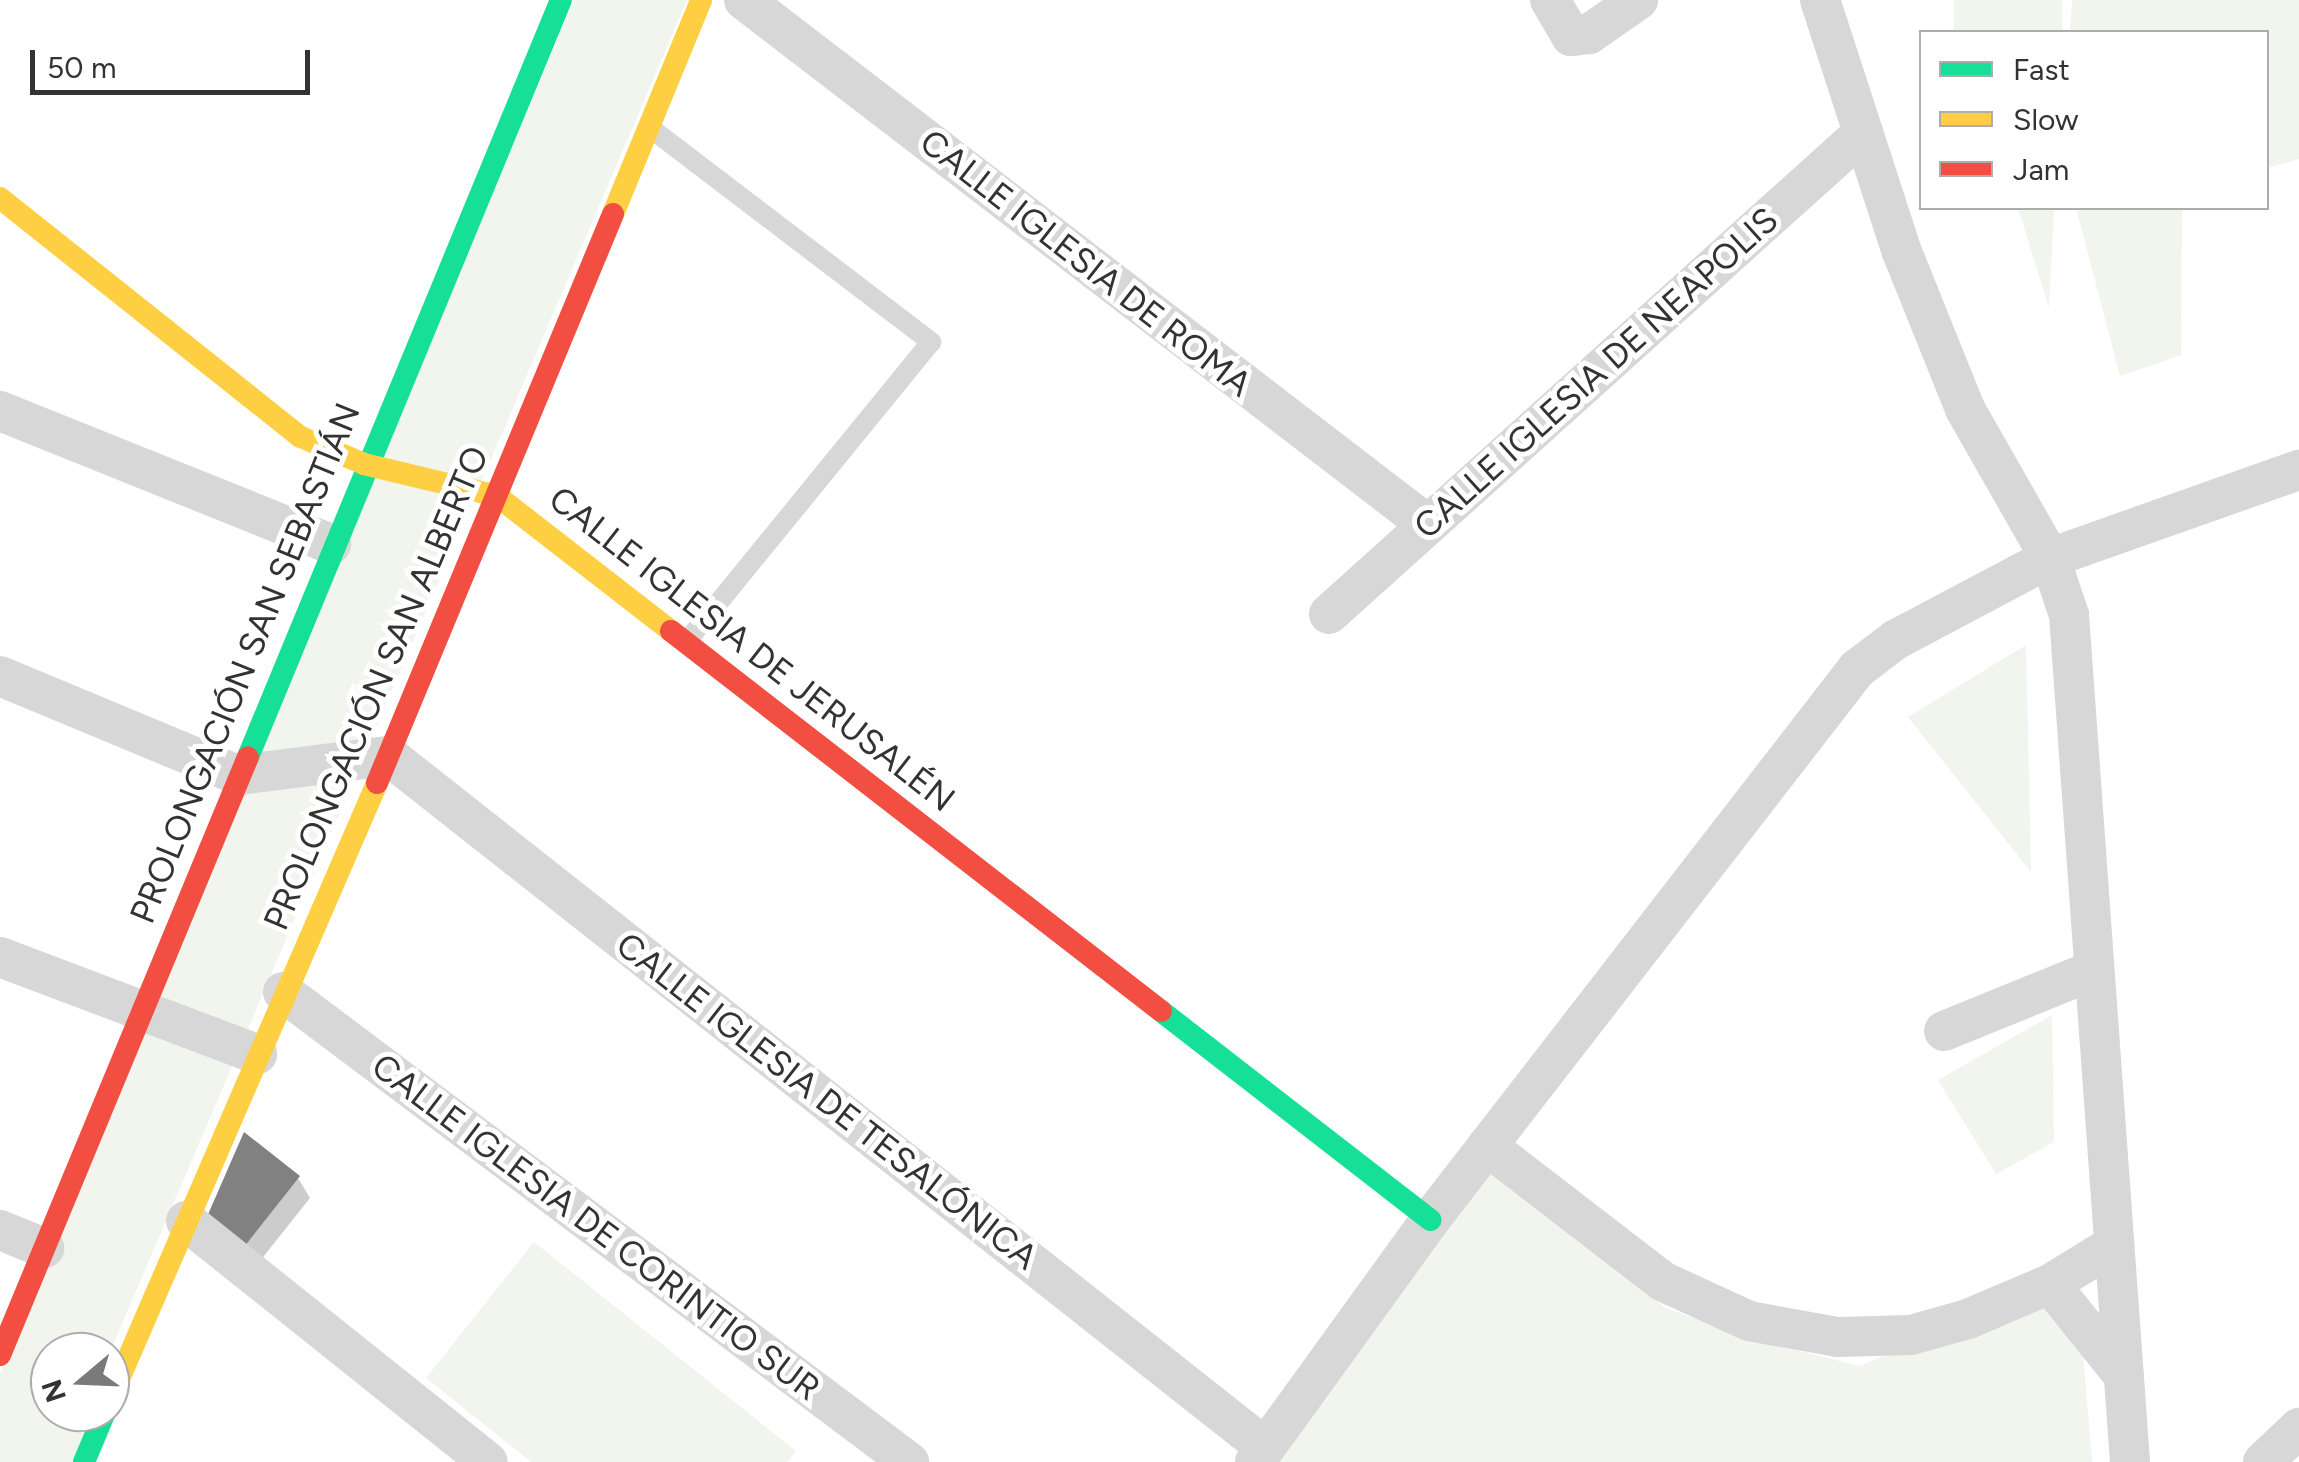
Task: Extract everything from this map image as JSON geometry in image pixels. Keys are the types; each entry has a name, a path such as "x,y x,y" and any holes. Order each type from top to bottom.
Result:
{"main road":[{"name":"PROLONGACIÓN SAN SEBASTIÁN","path":"0,1355 364,464 561,0"},
{"name":"PROLONGACIÓN SAN ALBERTO","path":"130,1353 389,756 700,0"},
{"name":"CALLE IGLESIA DE JERUSALÉN","path":"0,198 301,437 364,464 497,496 1430,1220"},
{"path":"84,1462 97,1432"}],"street":[{"name":"CALLE IGLESIA DE ROMA","path":"744,0 1428,525"},
{"path":"1550,0 1571,36 1590,34 1638,0"},
{"path":"1820,0 1902,252 1965,408 2050,558 2068,615 2130,1462"},
{"name":"CALLE IGLESIA DE NEAPOLIS","path":"1329,614 1863,132"},
{"path":"0,411 331,544"},
{"path":"1260,1454 1430,1220 1857,669 1895,640 2050,558 2299,470"},
{"path":"0,676 238,775 389,756"},
{"name":"CALLE IGLESIA DE TESALÓNICA","path":"389,756 1260,1454"},
{"path":"0,957 258,1054"},
{"path":"1944,1031 2094,970"},
{"name":"CALLE IGLESIA DE CORINTIO SUR","path":"284,992 910,1462"},
{"path":"1487,1146 1662,1281 1749,1321 1837,1337 1911,1335 2050,1284 2114,1245"},
{"path":"186,1221 488,1462"},
{"path":"0,1230 44,1248"},
{"path":"2050,1284 2124,1376"},
{"path":"2263,1462 2299,1428"}],"lane":[{"path":"648,126 931,342 686,642"}],"shaded area":[{"path":"574,0 687,0 119,1332 30,1332 30,1432 86,1432 73,1462 0,1462 0,1374"},
{"path":"1954,0 2062,0 2062,30 1954,30"},
{"path":"2072,0 2299,0 2299,159 2269,167 2269,30 2070,30"},
{"path":"2019,210 2054,210 2049,308"},
{"path":"2077,210 2182,210 2181,355 2120,376"},
{"path":"2026,645 2031,872 1908,717"},
{"path":"2052,1015 2054,1142 1996,1174 1938,1080"},
{"path":"1485,1167 1664,1307 1744,1337 1859,1366 2077,1281 2092,1462 1280,1462"},
{"path":"534,1242 796,1451 787,1462 531,1462 426,1378"}],"building":[{"path":"244,1132 300,1176 244,1247 206,1219"}],"traffic: fast":[{"path":"248,757 561,0"},
{"path":"1161,1011 1430,1220"},
{"path":"84,1462 97,1432"}],"traffic: slow":[{"path":"613,214 701,0"},
{"path":"0,198 301,437 364,464 497,496 671,631"},
{"path":"130,1354 377,783"}],"traffic: jam":[{"path":"377,783 613,214"},
{"path":"671,631 1161,1011"},
{"path":"0,1355 248,757"}]}
